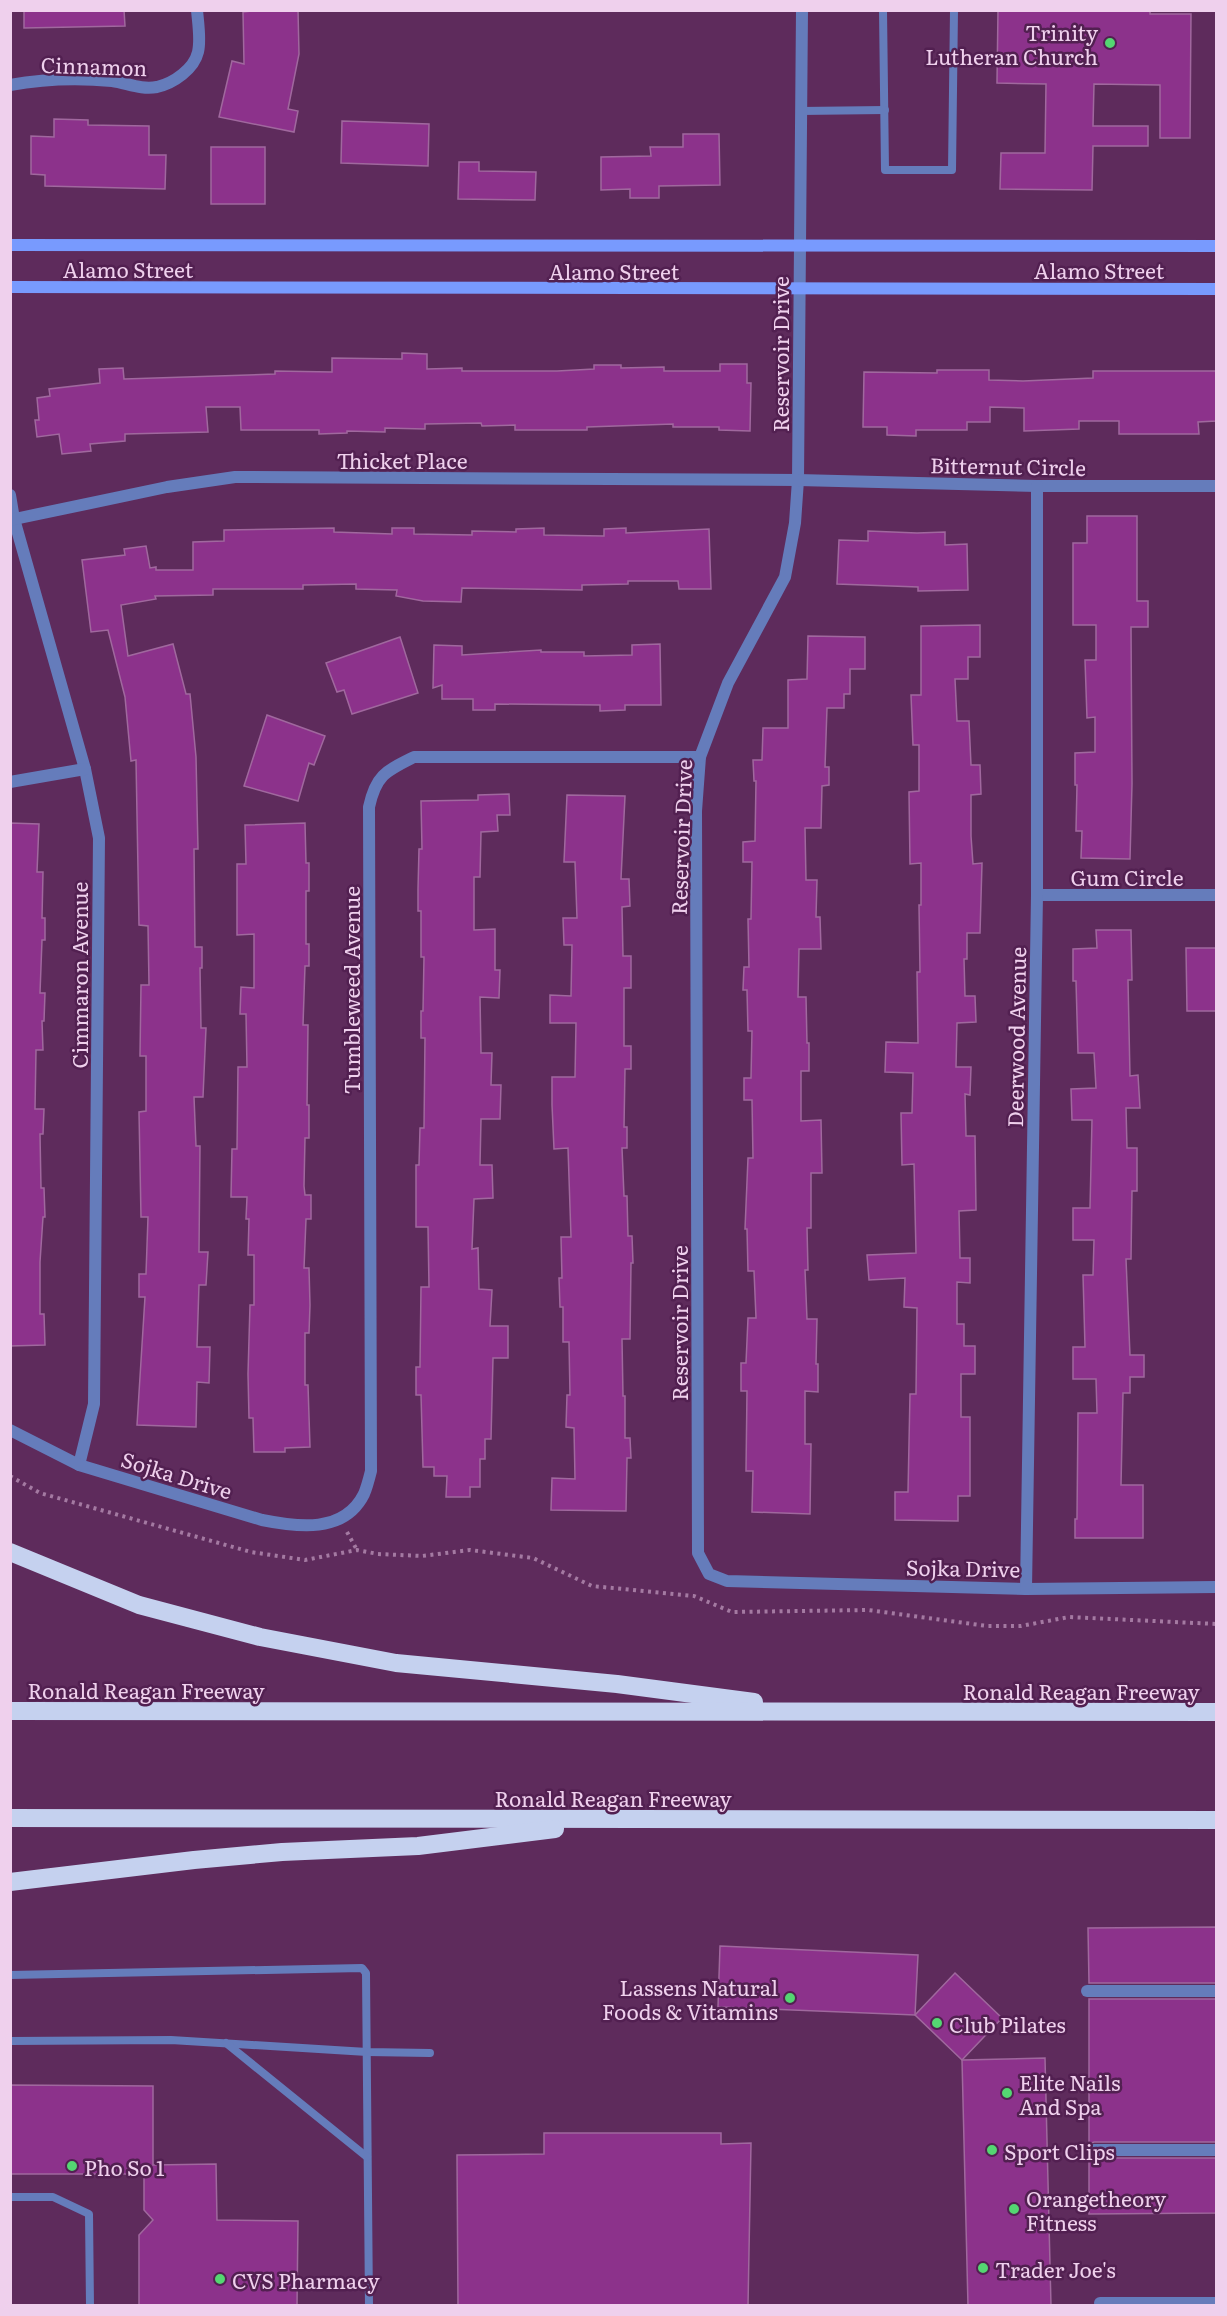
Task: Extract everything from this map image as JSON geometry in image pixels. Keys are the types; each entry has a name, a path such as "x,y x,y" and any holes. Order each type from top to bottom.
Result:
{"highway":[{"path":"10,1552 139,1605 271,1639 396,1663 617,1684 829,1712"},
{"name":"Ronald Reagan Freeway","path":"10,1711 1216,1712"},
{"name":"Ronald Reagan Freeway","path":"10,1818 1216,1820"},
{"path":"10,1882 282,1852 418,1846 635,1819"}],"main road":[{"name":"Alamo Street","path":"10,245 1216,246"},
{"name":"Alamo Street","path":"10,287 1216,289"}],"street":[{"name":"Cinnamon","path":"10,85 48,81 113,81 140,88 158,87 174,79 190,66 198,52 197,10"},
{"name":"Reservoir Drive","path":"709,1574 698,1553 696,811 700,757 728,683 785,576 795,523 798,480 798,246 802,10"},
{"name":"Thicket Place","path":"12,520 167,487 235,477 798,480"},
{"name":"Bitternut Circle","path":"798,480 1037,486 1216,486"},
{"name":"Deerwood Avenue","path":"1026,1588 1036,895 1037,486"},
{"name":"Cimmaron Avenue","path":"10,495 12,520 84,769 99,838 94,1404 79,1465"},
{"name":"Tumbleweed Avenue","path":"339,1519 353,1508 363,1495 371,1471 369,807 373,787 388,770 414,757 700,757"},
{"path":"10,782 84,769"},
{"name":"Gum Circle","path":"1036,895 1216,895"},
{"name":"Sojka Drive","path":"10,1430 79,1465 271,1522 291,1526 324,1526 339,1519"},
{"name":"Sojka Drive","path":"709,1574 727,1581 1026,1588 1216,1587"},
{"path":"1087,1991 1216,1991"},
{"path":"1094,2150 1216,2150"},
{"path":"1100,2303 1216,2303"}],"lane":[{"path":"883,10 885,170 952,170 954,10"},
{"path":"800,111 885,110"},
{"path":"10,1975 362,1968 366,1973 368,2052 369,2306"},
{"path":"10,2041 171,2040 368,2052 430,2053"},
{"path":"226,2043 367,2157"},
{"path":"10,2197 53,2197 89,2214 90,2306"}],"path":[{"path":"10,1476 40,1493 251,1552 305,1560 357,1550 378,1554 422,1556 470,1550 533,1558 592,1586 694,1596 732,1612 868,1610 987,1626 1021,1626 1069,1617 1216,1624"}],"building":[{"path":"24,10 124,10 125,26 24,28"},
{"path":"298,10 299,54 288,109 298,111 294,132 219,117 232,61 244,64 243,12"},
{"path":"998,10 1150,10 1150,14 1191,14 1190,138 1160,138 1160,85 1094,84 1093,126 1148,126 1148,146 1093,146 1092,190 1000,189 1001,153 1045,153 1046,84 997,83"},
{"path":"54,119 88,120 88,125 149,126 149,155 166,155 165,189 45,186 45,175 31,174 31,136 54,137"},
{"path":"342,121 429,124 428,166 341,163"},
{"path":"683,134 719,134 720,185 659,186 659,198 630,198 630,189 601,190 601,157 651,156 650,147 683,147"},
{"path":"211,147 265,147 265,204 211,204"},
{"path":"459,162 479,162 479,171 536,172 535,200 458,199"},
{"path":"402,353 427,354 427,369 462,368 462,371 557,371 594,369 594,365 621,365 621,368 664,367 664,371 720,371 720,364 747,364 747,383 751,383 750,431 719,430 719,427 673,427 673,424 587,427 587,430 515,430 515,425 482,426 481,423 425,424 425,429 385,428 385,432 347,431 347,433 319,434 319,430 241,430 240,407 206,407 208,432 125,434 125,441 90,444 91,451 62,454 59,434 37,437 35,420 39,420 37,398 50,396 49,389 100,383 99,369 123,368 124,379 275,374 275,371 332,372 332,358 402,359"},
{"path":"937,370 989,370 989,380 1023,381 1093,378 1093,371 1216,371 1216,421 1198,422 1199,434 1119,434 1119,421 1079,421 1079,429 1024,431 1024,408 990,407 990,422 967,422 967,430 916,430 916,436 887,435 887,427 863,427 864,372 937,373"},
{"path":"1087,516 1137,516 1137,601 1148,601 1148,627 1131,627 1130,859 1081,858 1082,831 1076,831 1075,753 1095,752 1095,717 1087,718 1085,660 1096,660 1096,625 1073,625 1073,543 1087,543"},
{"path":"334,528 334,532 392,534 392,528 414,528 414,534 472,535 472,531 516,532 516,529 544,528 544,535 604,536 604,529 626,528 626,533 709,529 711,589 679,589 678,581 628,581 628,584 582,585 582,590 462,588 461,602 423,601 396,596 397,590 356,589 356,584 303,585 303,589 213,589 213,595 155,596 156,599 121,605 128,656 173,644 186,694 190,694 196,757 198,849 194,849 195,947 202,947 201,1028 206,1028 203,1097 194,1097 196,1146 200,1146 199,1252 208,1252 206,1285 199,1285 197,1347 210,1347 209,1383 197,1382 196,1427 137,1425 145,1297 139,1297 139,1274 146,1274 148,1217 141,1217 139,1112 146,1111 146,1056 140,1056 141,985 149,985 148,926 139,925 136,760 131,761 125,697 108,630 91,632 82,560 125,555 124,549 146,546 150,568 193,570 193,542 224,541 224,530"},
{"path":"868,531 945,532 945,545 967,544 968,590 918,591 918,587 837,584 839,540 868,541"},
{"path":"980,625 980,657 968,657 968,679 955,679 957,721 969,721 971,765 980,765 981,794 971,795 973,864 982,863 980,933 967,933 967,959 964,959 965,996 975,996 976,1022 957,1023 956,1067 971,1067 970,1095 965,1094 966,1136 975,1136 976,1210 959,1211 960,1258 970,1258 970,1283 957,1282 957,1324 964,1324 964,1346 975,1346 975,1374 961,1374 961,1417 970,1417 970,1496 958,1496 958,1521 895,1520 895,1492 908,1492 910,1394 916,1394 917,1308 904,1307 905,1278 869,1280 867,1255 916,1253 914,1164 902,1165 901,1113 912,1113 913,1073 885,1072 886,1042 918,1043 917,972 920,972 921,863 910,864 909,792 919,791 919,745 913,745 911,695 921,695 921,626"},
{"path":"808,636 865,637 865,669 850,669 850,694 844,694 844,708 827,708 825,767 829,767 829,785 822,786 821,828 805,828 806,880 817,880 816,917 820,917 821,949 799,949 798,997 806,997 807,1043 809,1043 809,1071 801,1071 801,1121 821,1120 822,1173 811,1173 811,1228 807,1228 808,1270 805,1270 807,1319 817,1319 816,1364 818,1364 818,1392 805,1391 805,1444 811,1444 810,1514 752,1512 753,1471 746,1471 747,1391 741,1391 741,1363 746,1363 748,1318 756,1318 754,1271 748,1271 747,1229 745,1229 748,1158 753,1158 752,1100 744,1100 744,1078 751,1078 752,1031 748,1031 747,990 743,990 744,967 749,967 748,919 751,919 752,862 743,862 743,842 755,841 756,781 754,781 753,760 762,760 763,728 788,728 788,680 807,679"},
{"path":"400,637 418,693 352,714 344,690 337,692 326,663"},
{"path":"660,644 661,705 625,705 625,710 600,711 600,705 495,704 495,710 473,710 473,699 442,699 442,685 433,688 434,645 462,646 462,655 541,650 541,652 584,652 584,656 632,655 632,645"},
{"path":"267,715 325,736 314,765 309,763 298,801 244,786"},
{"path":"509,794 510,815 497,815 498,831 481,832 480,877 474,877 474,930 495,929 495,970 500,970 499,998 480,997 481,1053 492,1053 491,1085 501,1085 500,1119 481,1119 480,1165 492,1165 493,1198 474,1199 472,1249 478,1248 479,1289 492,1290 490,1326 508,1326 508,1358 493,1358 491,1439 485,1439 485,1459 480,1459 480,1487 470,1487 470,1497 446,1497 447,1476 434,1476 434,1467 423,1467 421,1395 416,1395 416,1367 420,1367 421,1287 429,1287 428,1227 416,1227 416,1165 419,1165 420,1128 424,1128 425,1038 421,1038 421,1011 423,1011 424,957 421,957 421,911 418,911 419,849 422,849 421,801 478,800 478,795"},
{"path":"567,795 625,796 621,879 629,879 630,906 622,907 623,956 631,956 631,988 624,988 624,1046 631,1046 631,1069 625,1069 624,1127 627,1127 627,1148 622,1148 624,1196 627,1196 628,1236 632,1236 633,1263 631,1263 630,1339 622,1339 625,1438 630,1438 631,1458 627,1458 626,1511 551,1510 552,1478 575,1479 574,1428 566,1427 567,1395 570,1395 569,1342 563,1342 563,1307 560,1307 559,1278 562,1278 561,1237 571,1237 568,1148 554,1149 552,1077 575,1077 576,1023 550,1023 550,995 571,996 572,945 564,945 563,918 577,918 575,862 564,862"},
{"path":"10,823 39,824 37,872 43,872 42,918 45,918 45,940 42,940 40,993 45,993 44,1021 42,1021 43,1050 36,1050 35,1109 44,1109 43,1134 40,1134 41,1188 44,1188 45,1217 43,1217 40,1262 40,1314 44,1314 45,1345 10,1346"},
{"path":"305,823 306,863 309,863 309,891 306,891 306,944 309,944 309,966 305,966 303,1025 308,1025 309,1138 305,1138 304,1186 305,1195 311,1195 311,1219 306,1219 304,1268 309,1268 310,1305 309,1333 305,1333 305,1385 308,1385 310,1447 285,1448 285,1452 254,1452 253,1418 249,1418 248,1374 250,1305 254,1305 254,1255 248,1255 247,1197 231,1197 232,1149 237,1149 238,1067 247,1067 246,1014 240,1014 241,987 254,988 254,934 237,935 237,864 246,864 245,825"},
{"path":"1096,930 1131,930 1132,980 1128,980 1130,1076 1138,1075 1140,1108 1126,1108 1127,1148 1137,1148 1137,1191 1132,1191 1131,1259 1126,1259 1130,1355 1144,1355 1144,1377 1130,1377 1130,1393 1123,1393 1121,1485 1143,1485 1143,1538 1075,1538 1078,1413 1097,1413 1096,1379 1073,1379 1073,1347 1085,1347 1083,1275 1093,1275 1094,1240 1073,1240 1073,1208 1090,1208 1092,1120 1072,1120 1071,1089 1096,1088 1094,1053 1078,1053 1073,949 1097,948"},
{"path":"1186,948 1216,948 1216,1011 1187,1011"},
{"path":"1216,1927 1216,1983 1089,1983 1088,1928"},
{"path":"720,1946 918,1955 915,2015 718,2007"},
{"path":"955,1973 1002,2018 962,2060 915,2015"},
{"path":"1089,1999 1216,1999 1216,2142 1094,2142 1089,2144"},
{"path":"1045,2058 1051,2306 968,2306 962,2060"},
{"path":"10,2085 153,2086 153,2165 216,2164 217,2220 298,2221 297,2306 139,2306 139,2235 153,2220 144,2210 144,2174 10,2174"},
{"path":"544,2133 721,2133 721,2144 751,2143 748,2306 458,2306 457,2155 544,2154"},
{"path":"1089,2156 1094,2158 1216,2158 1216,2213 1089,2214"}],"place":[{"name":"Trinity Lutheran Church","path":"1110,43"},
{"name":"Lassens Natural Foods & Vitamins","path":"790,1998"},
{"name":"Club Pilates","path":"937,2023"},
{"name":"Elite Nails And Spa","path":"1007,2093"},
{"name":"Sport Clips","path":"992,2150"},
{"name":"Pho So 1","path":"72,2166"},
{"name":"Orangetheory Fitness","path":"1014,2209"},
{"name":"Trader Joe's","path":"983,2268"},
{"name":"CVS Pharmacy","path":"220,2279"}]}
